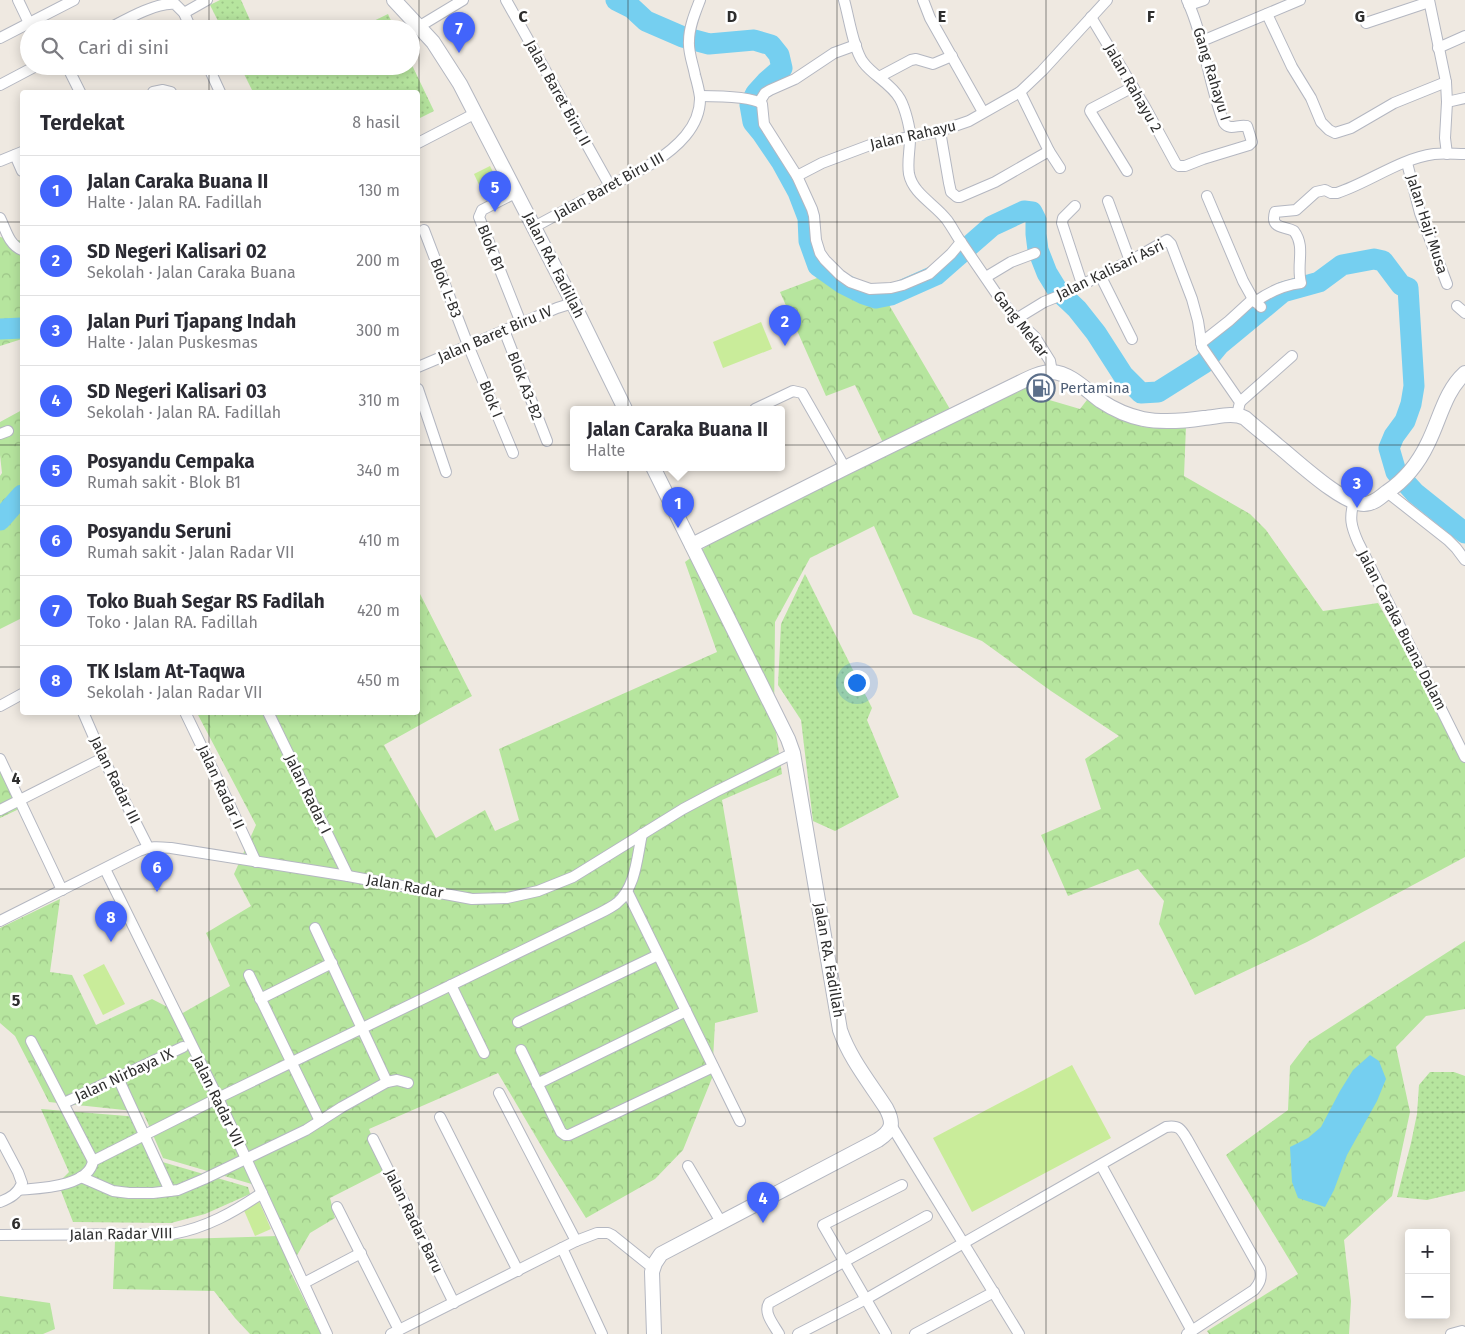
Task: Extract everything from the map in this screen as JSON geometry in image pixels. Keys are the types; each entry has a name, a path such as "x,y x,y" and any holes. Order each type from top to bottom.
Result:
{"main road":[{"name":"Jalan RA. Fadillah","path":"394,0 414,20"},
{"name":"Jalan RA. Fadillah","path":"420,26 440,52 476,113 624,406"},
{"path":"692,545 1028,378 1052,372 1070,379 1107,405 1142,419 1173,421 1238,409 1245,418 1344,497 1363,504 1369,504 1377,500 1408,475 1427,446 1452,388 1465,373"},
{"name":"Jalan RA. Fadillah","path":"656,471 788,739 793,753 840,1030 848,1050 886,1108 891,1125"},
{"path":"654,1334 651,1277 658,1258 666,1250 878,1140 888,1132 891,1125"}],"street":[{"path":"18,0 28,20"},
{"path":"35,20 74,0"},
{"path":"184,13 207,0"},
{"path":"420,26 462,0"},
{"name":"Jalan Baret Biru II","path":"506,0 610,186"},
{"name":"Jalan Baret Biru III","path":"534,227 654,163 670,152 695,123 700,96 688,41 700,0"},
{"name":"Gang Mekar","path":"844,0 858,54 864,63 891,86 900,99 910,137 908,167 912,181 921,196 931,203 946,219 963,246 1016,319 1035,337 1050,361 1052,372"},
{"path":"923,0 930,18 983,112"},
{"name":"Jalan Rahayu","path":"798,176 822,163 870,145 940,131 969,121 1020,92 1108,0"},
{"path":"1188,2 1204,0"},
{"path":"1202,41 1300,0"},
{"path":"1366,23 1429,1 1446,82 1445,138 1447,154"},
{"name":"Gang Rahayu I","path":"1174,159 1178,166 1185,166 1251,144 1252,142 1248,128 1244,125 1231,128 1224,122 1208,71 1202,41 1188,2"},
{"path":"128,20 163,4 175,4 184,13 187,20"},
{"path":"1267,14 1292,67 1311,98 1321,122 1335,133 1345,130 1394,103 1446,82"},
{"name":"Jalan Rahayu 2","path":"1092,17 1174,159"},
{"path":"0,38 20,28"},
{"path":"1438,48 1465,36"},
{"path":"754,100 770,90 795,79 834,53 856,45"},
{"path":"879,77 911,60 916,59 933,64 952,56"},
{"path":"0,85 20,74"},
{"path":"72,75 79,90"},
{"path":"212,75 219,90"},
{"path":"1127,171 1090,112 1091,109 1133,88"},
{"path":"1020,92 1060,168"},
{"path":"700,96 754,100 763,106 763,120 766,127 798,176 814,216 816,240 820,253 832,268 850,282 870,289 891,288 929,274 963,246"},
{"path":"1447,102 1465,98"},
{"path":"420,142 476,113"},
{"path":"940,131 951,192 957,197 995,182 1050,152"},
{"path":"0,161 19,153"},
{"path":"1201,345 1229,321 1266,294 1301,283 1299,271 1300,242 1294,231 1275,224 1273,219 1275,212 1281,210 1292,211 1302,205 1316,192 1325,190 1331,193 1338,193 1382,172 1432,154 1465,154"},
{"name":"Jalan Haji Musa","path":"1407,162 1420,213 1447,284"},
{"name":"Blok B1","path":"517,192 482,210 479,217 521,323"},
{"path":"1207,196 1243,282 1256,303"},
{"path":"1108,201 1130,261"},
{"path":"1075,206 1063,218 1062,223 1082,284"},
{"path":"0,218 12,243 20,249"},
{"name":"Blok L-B3","path":"424,230 468,345"},
{"name":"Jalan Kalisari Asri","path":"1016,319 1044,302 1130,261 1166,240 1169,241 1192,299 1198,321 1201,345 1238,409"},
{"name":"Gang Mekar","path":"986,277 1011,262 1034,253"},
{"path":"1100,275 1132,339"},
{"name":"Jalan Baret Biru IV","path":"420,366 573,303"},
{"name":"Blok A3-B2","path":"504,330 546,441"},
{"name":"Blok I","path":"468,345 512,453"},
{"path":"1238,409 1292,356"},
{"path":"761,406 793,391 802,393 846,468"},
{"path":"420,395 446,472"},
{"path":"1390,490 1448,540 1465,560"},
{"name":"Jalan Caraka Buana Dalam","path":"1354,501 1350,522 1358,542 1465,756"},
{"path":"0,706 20,695"},
{"name":"Jalan Radar III","path":"84,715 102,758 148,847"},
{"name":"Jalan Radar II","path":"186,715 228,799 256,862"},
{"name":"Jalan Radar I","path":"269,715 348,876"},
{"name":"Jalan Radar","path":"148,847 171,848 348,876 472,899 507,898 538,891 573,877 660,822 793,753"},
{"path":"0,810 102,758"},
{"path":"0,759 62,890"},
{"path":"93,1161 218,1098 600,913 617,902 627,892 634,872 642,834"},
{"path":"0,921 148,847"},
{"name":"Jalan Radar VII","path":"105,869 218,1098 328,1334"},
{"path":"627,892 740,1121"},
{"path":"315,928 387,1082"},
{"path":"518,1022 658,956"},
{"path":"260,999 332,963"},
{"path":"249,975 320,1121"},
{"path":"451,985 484,1053"},
{"path":"537,1084 686,1011"},
{"path":"19,1190 66,1184 82,1177 90,1170 93,1161 31,1041"},
{"name":"Jalan Nirbaya IX","path":"64,1102 184,1047"},
{"path":"520,1050 561,1132 566,1135 713,1067"},
{"path":"118,1078 170,1191"},
{"path":"82,1177 113,1191 141,1193 170,1191 192,1185 306,1130 387,1082 397,1080 408,1083"},
{"path":"499,1093 576,1241"},
{"path":"440,1117 518,1271"},
{"path":"891,1125 1019,1334"},
{"path":"798,1334 866,1299 1166,1127 1174,1126 1180,1128 1187,1139 1260,1269 1261,1280 1254,1290 1190,1332 1102,1165"},
{"path":"0,1138 20,1176 22,1184 19,1190 0,1202"},
{"name":"Jalan Radar Baru","path":"373,1138 454,1303"},
{"path":"688,1166 721,1222"},
{"path":"886,1334 823,1225 902,1185"},
{"name":"Jalan Radar VIII","path":"0,1235 172,1234 186,1232 242,1207 262,1193"},
{"path":"338,1207 361,1253 395,1332 576,1241 597,1233 608,1233 653,1268"},
{"path":"779,1334 767,1312 766,1307 769,1303 926,1216"},
{"path":"562,1248 602,1334"},
{"path":"304,1283 361,1253"},
{"path":"915,1334 994,1292"}],"green space":[{"path":"220,0 241,0 250,20 218,20 210,5"},
{"path":"388,14 391,20 376,20"},
{"path":"244,75 417,75 434,111 420,118 420,90 252,90"},
{"path":"490,166 503,192 486,200 474,174"},
{"path":"0,237 20,241 20,340 0,346"},
{"path":"825,275 859,295 885,298 954,416 1035,381 1035,398 1046,399 1080,409 1090,396 1107,412 1143,427 1166,428 1186,426 1184,476 1250,514 1266,530 1323,611 1378,603 1465,757 1465,857 1307,942 1195,995 1159,924 1164,901 1138,869 1068,896 1041,835 1101,809 1085,759 1119,736 1051,691 982,641 913,614 874,526 810,558 775,622 774,718 782,774 722,800 758,1012 715,1023 712,1078 683,1150 655,1179 586,1218 498,1073 369,1129 385,1170 330,1198 335,1218 310,1233 289,1269 321,1334 250,1334 214,1291 113,1289 115,1241 278,1236 255,1185 163,1158 143,1112 49,1102 15,1036 0,1023 0,928 60,899 50,972 72,975 96,1025 152,999 181,1014 230,986 206,933 251,906 234,874 256,825 198,715 420,715 420,594 472,696 384,745 436,838 485,810 495,831 519,820 499,749 717,652 685,562 751,514 887,451 855,385 826,396 780,292"},
{"path":"761,322 772,349 723,368 713,342"},
{"path":"20,411 20,619 0,629 0,476 2,473 0,422"},
{"path":"805,574 872,708 867,720 899,797 835,831 813,821 801,720 778,685 781,624"},
{"path":"0,769 19,809 0,818"},
{"path":"1465,941 1465,1009 1426,1016 1396,1047 1410,1112 1392,1196 1344,1240 1351,1301 1349,1334 1209,1334 1207,1331 1298,1274 1226,1155 1288,1110 1290,1066 1309,1041"},
{"path":"104,964 125,1004 103,1015 83,975"},
{"path":"1072,1065 1111,1138 972,1212 933,1138"},
{"path":"1430,1072 1454,1072 1465,1076 1465,1191 1427,1200 1397,1197 1417,1114 1419,1085"},
{"path":"41,1109 139,1117 159,1161 248,1187 250,1194 205,1214 171,1223 73,1222 58,1183 69,1172"},
{"path":"259,1201 271,1229 255,1236 243,1208"},
{"path":"0,1296 50,1303 55,1329 43,1334 0,1334"}],"water":[{"path":"1370,1055 1379,1061 1386,1079 1377,1101 1347,1155 1334,1190 1325,1207 1298,1198 1292,1182 1290,1147 1308,1138 1321,1127 1353,1070"}],"waterway":[{"path":"616,0 632,8 646,21 683,37 709,44 754,40 771,45 779,55 782,68 756,93 750,105 753,122 781,161 798,192 808,218 809,241 818,266 842,283 864,294 876,298 891,295 936,275 992,226 1024,211 1032,212 1036,220 1038,250 1047,273 1058,291 1077,309 1096,333 1123,375 1141,393 1158,392 1204,363 1219,345 1283,292 1319,282 1342,265 1374,259 1383,261 1401,285 1408,288 1414,386 1411,404 1405,421 1394,436 1389,448 1396,472 1415,493 1465,533"},
{"path":"0,329 20,328"},
{"path":"0,520 20,497"}],"place":[{"name":"Toko Buah Segar RS Fadilah","path":"459,53"},
{"name":"Posyandu Cempaka","path":"495,212"},
{"name":"SD Negeri Kalisari 02","path":"785,346"},
{"name":"Pertamina","path":"1041,388"},
{"name":"Jalan Puri Tjapang Indah","path":"1357,508"},
{"name":"Jalan Caraka Buana II","path":"678,528"},
{"name":"Posyandu Seruni","path":"157,892"},
{"name":"TK Islam At-Taqwa","path":"111,942"},
{"name":"SD Negeri Kalisari 03","path":"763,1223"}]}
